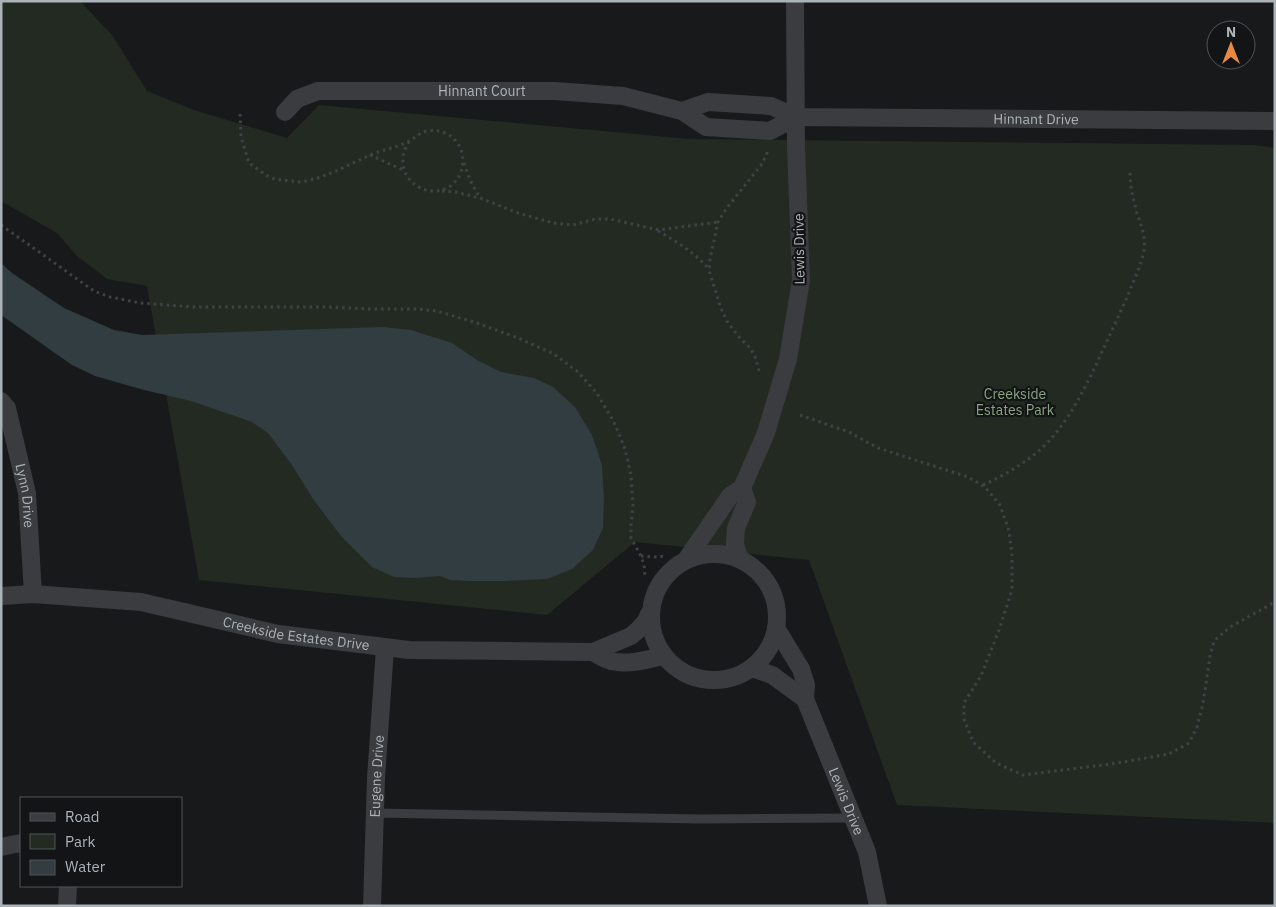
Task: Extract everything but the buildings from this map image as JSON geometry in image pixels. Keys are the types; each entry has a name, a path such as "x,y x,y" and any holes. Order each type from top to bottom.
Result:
{"street":[{"name":"Lewis Drive","path":"688,557 730,496 742,488 766,433 788,359 801,280 796,147 795,1"},
{"name":"Hinnant Court","path":"285,112 298,100 318,91 555,90 623,96 682,111 706,127 770,132 796,117"},
{"path":"682,111 708,102 771,106 796,117"},
{"name":"Hinnant Drive","path":"796,117 1275,121"},
{"name":"Lynn Drive","path":"1,401 7,408 27,493 32,594"},
{"name":"Lewis Drive","path":"739,558 735,544 736,528 747,502 742,488"},
{"path":"715,554 739,558 756,568 768,582 779,612 773,642 768,652 752,668 723,680 704,680 683,672 663,656 652,636 649,614 656,588 669,570 688,557 715,554"},
{"name":"Creekside Estates Drive","path":"1,596 32,594 141,602 278,634 409,650 593,652 631,636 646,621 649,614"},
{"name":"Lewis Drive","path":"776,628 801,669 806,686 805,698 867,852 878,906"},
{"name":"Eugene Drive","path":"372,906 376,778 385,648"},
{"name":"Creekside Estates Drive","path":"593,652 610,660 622,662 640,662 663,656"},
{"path":"752,668 772,675 805,698"},
{"path":"1,847 20,843"},
{"path":"67,906 68,887"}],"lane":[{"path":"375,813 700,819 853,818"}],"path":[{"path":"240,114 241,137 249,164 273,179 299,182 326,176 370,155 409,142"},
{"path":"440,191 449,187 456,180 462,172 463,162 459,144 444,132 434,130 416,135 404,150 402,160 404,171 408,179 422,190 455,192 480,198 553,224 573,225 595,219 610,219 659,230 718,222"},
{"path":"759,371 751,348 726,321 709,270 718,222 726,208 762,164 769,148"},
{"path":"370,155 404,171"},
{"path":"463,162 480,198"},
{"path":"982,486 1010,471 1031,456 1049,440 1064,422 1079,398 1120,314 1144,250 1142,229 1132,194 1130,172"},
{"path":"1,225 94,291 110,297 140,303 194,307 328,307 437,311 510,335 554,354 578,372 596,392 614,422 625,449 631,476 633,505 630,525 632,538 644,565 645,578"},
{"path":"656,229 678,243 701,261 709,270"},
{"path":"800,415 850,432 878,448 968,477 982,486 1000,505 1009,531 1012,556 1012,590 981,676 964,703 964,719 973,742 996,763 1022,775 1111,764 1169,754 1189,743 1197,727 1204,704 1210,656 1214,641 1230,627 1275,602"},
{"path":"641,556 665,556"}],"green space":[{"name":"Creekside Estates Park","path":"1,1 80,1 112,35 147,91 194,110 287,138 319,105 689,139 1254,145 1275,148 1275,823 897,805 809,560 635,542 547,615 199,580 147,286 107,279 77,256 57,233 1,201"}],"water":[{"path":"1,263 12,273 64,308 114,330 142,335 382,327 411,330 452,343 477,360 501,372 534,378 553,387 575,407 592,435 602,465 603,528 593,550 572,569 547,579 469,581 450,580 440,576 394,577 372,567 341,536 268,433 252,422 191,401 95,376 72,365 1,315"}]}
